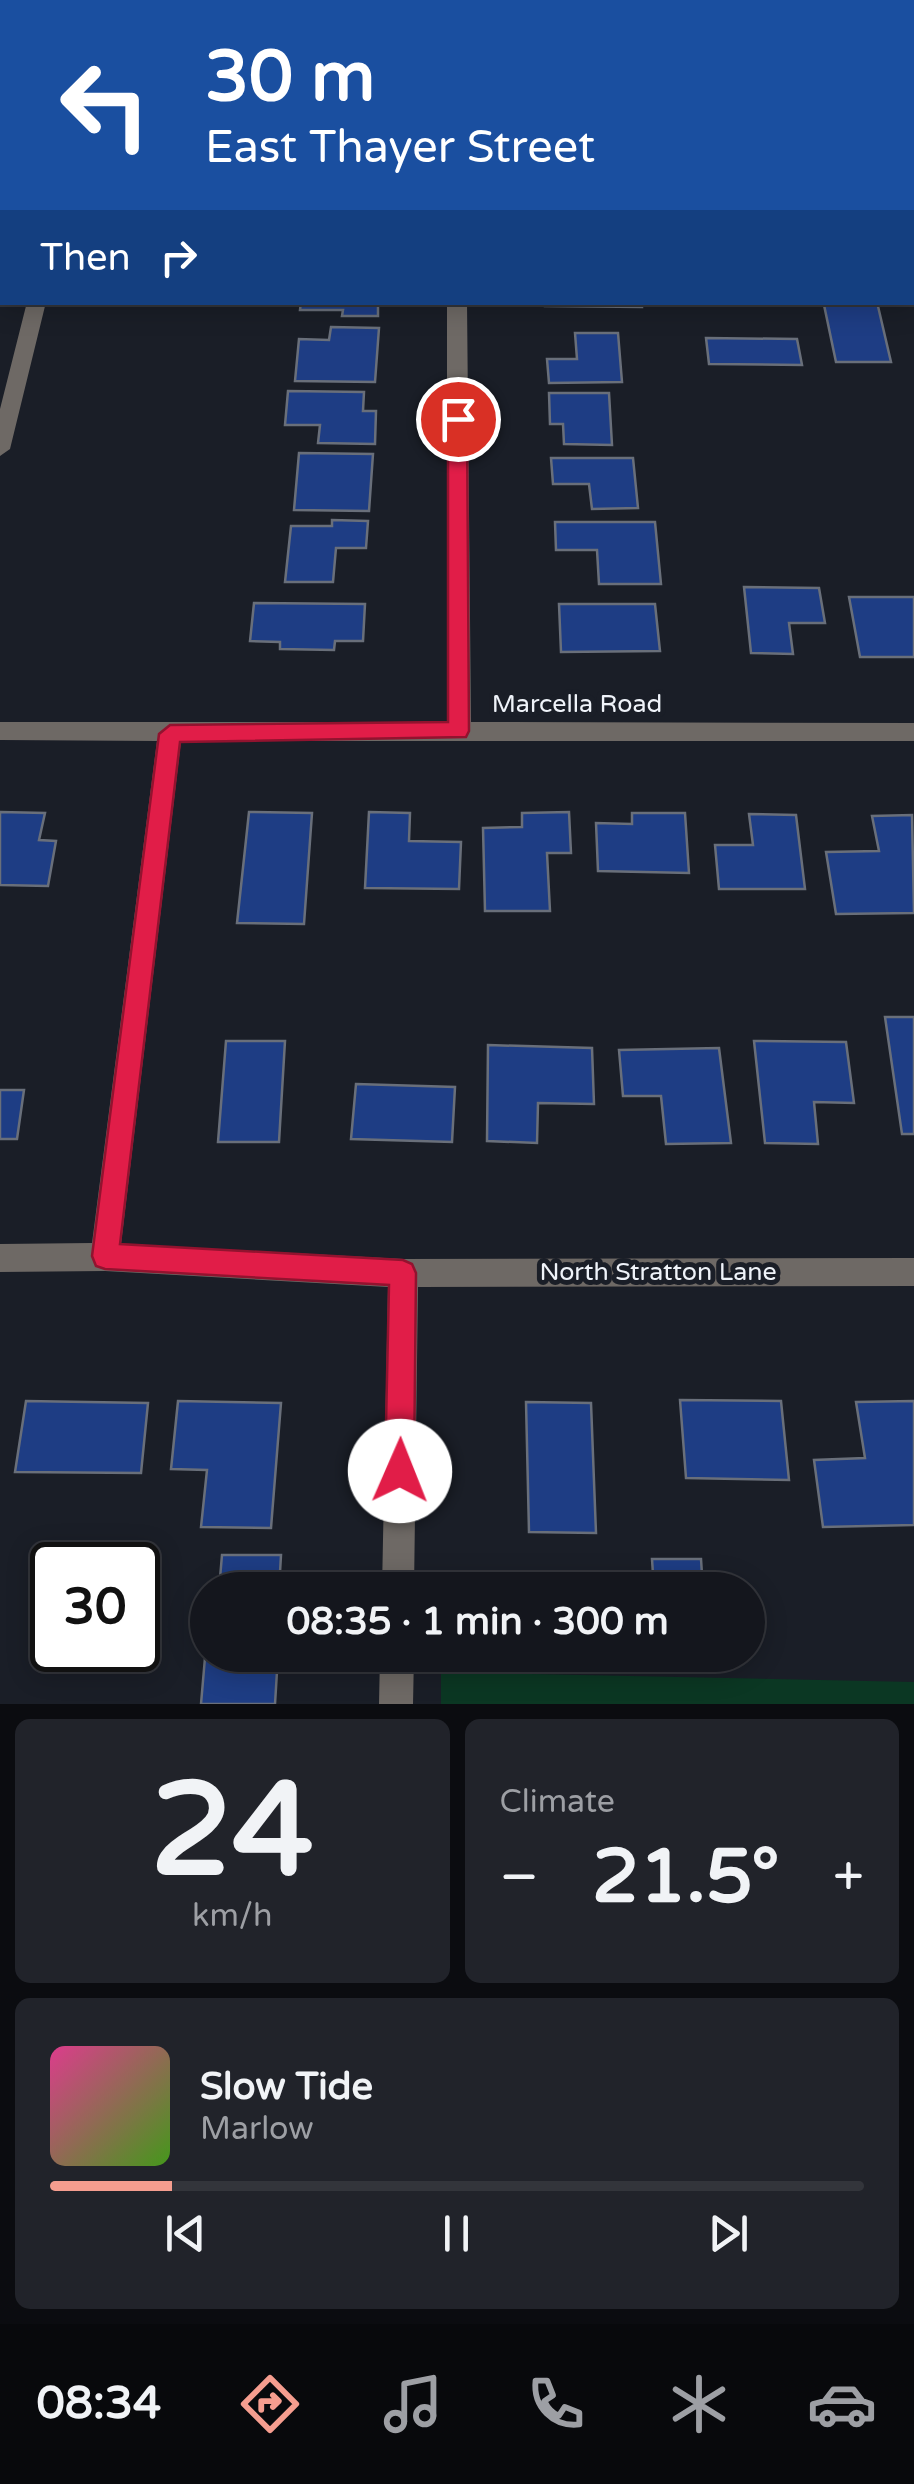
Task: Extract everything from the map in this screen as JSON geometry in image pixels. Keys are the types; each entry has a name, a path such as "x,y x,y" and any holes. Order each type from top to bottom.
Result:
{"street":[{"path":"0,450 36,305"},
{"path":"458,305 458,731"},
{"name":"Marcella Road","path":"0,732 914,732"},
{"path":"0,1258 105,1256 170,734"},
{"name":"North Stratton Lane","path":"105,1256 403,1273 914,1272"},
{"path":"398,1572 403,1273"},
{"path":"396,1704 397,1672"}],"green space":[{"path":"441,1672 914,1682 914,1704 441,1704"}],"building":[{"path":"301,305 378,305 378,316 342,316 343,310 300,310"},
{"path":"642,305 642,307 545,306"},
{"path":"824,305 878,305 891,362 836,362"},
{"path":"331,327 379,328 375,382 295,381 299,339 329,340"},
{"path":"575,333 618,333 622,382 549,383 547,359 577,359"},
{"path":"706,338 797,339 802,365 709,364"},
{"path":"288,391 364,392 363,411 376,411 375,444 318,443 320,425 285,425"},
{"path":"549,393 609,393 612,445 564,444 563,424 550,424"},
{"path":"299,453 373,454 369,511 294,510"},
{"path":"551,458 633,458 638,508 592,509 589,484 553,484"},
{"path":"332,520 368,521 366,548 336,548 333,582 285,582 291,526 332,526"},
{"path":"555,522 655,522 661,584 599,584 597,550 556,550"},
{"path":"744,587 819,588 825,623 789,623 793,654 751,653"},
{"path":"849,597 914,597 914,657 860,657"},
{"path":"254,603 365,604 363,641 335,641 334,650 280,649 280,642 250,641"},
{"path":"559,604 655,604 660,651 561,652"},
{"path":"0,812 45,813 39,840 56,841 48,886 0,885"},
{"path":"249,812 312,813 304,924 237,923"},
{"path":"369,812 410,813 409,841 461,842 459,889 365,888"},
{"path":"569,812 571,853 547,853 550,911 485,911 483,828 522,827 522,813"},
{"path":"632,813 685,813 689,873 598,871 596,823 632,824"},
{"path":"749,814 796,815 805,889 719,889 715,845 753,845"},
{"path":"912,815 914,913 836,914 826,852 879,851 872,816"},
{"path":"885,1017 914,1017 914,1134 902,1134"},
{"path":"226,1041 285,1041 279,1142 218,1142"},
{"path":"754,1041 846,1042 854,1103 814,1102 818,1144 765,1143"},
{"path":"488,1045 592,1048 594,1104 538,1103 537,1143 487,1141"},
{"path":"719,1048 731,1143 666,1144 661,1096 623,1096 619,1050"},
{"path":"356,1084 455,1087 452,1142 351,1139"},
{"path":"0,1090 24,1090 17,1139 0,1139"},
{"path":"680,1400 781,1401 789,1480 686,1478"},
{"path":"26,1401 148,1403 141,1473 15,1472"},
{"path":"178,1401 281,1403 271,1528 201,1527 207,1470 171,1469"},
{"path":"914,1401 914,1525 823,1527 814,1460 865,1458 856,1402"},
{"path":"526,1402 591,1403 596,1533 529,1532"},
{"path":"222,1555 281,1555 280,1572 221,1572"},
{"path":"652,1559 701,1559 702,1572 653,1572"},
{"path":"204,1672 277,1672 275,1704 201,1704"}],"route":[{"path":"400,1471 403,1273 105,1256 170,734 458,731 458,419"}]}
